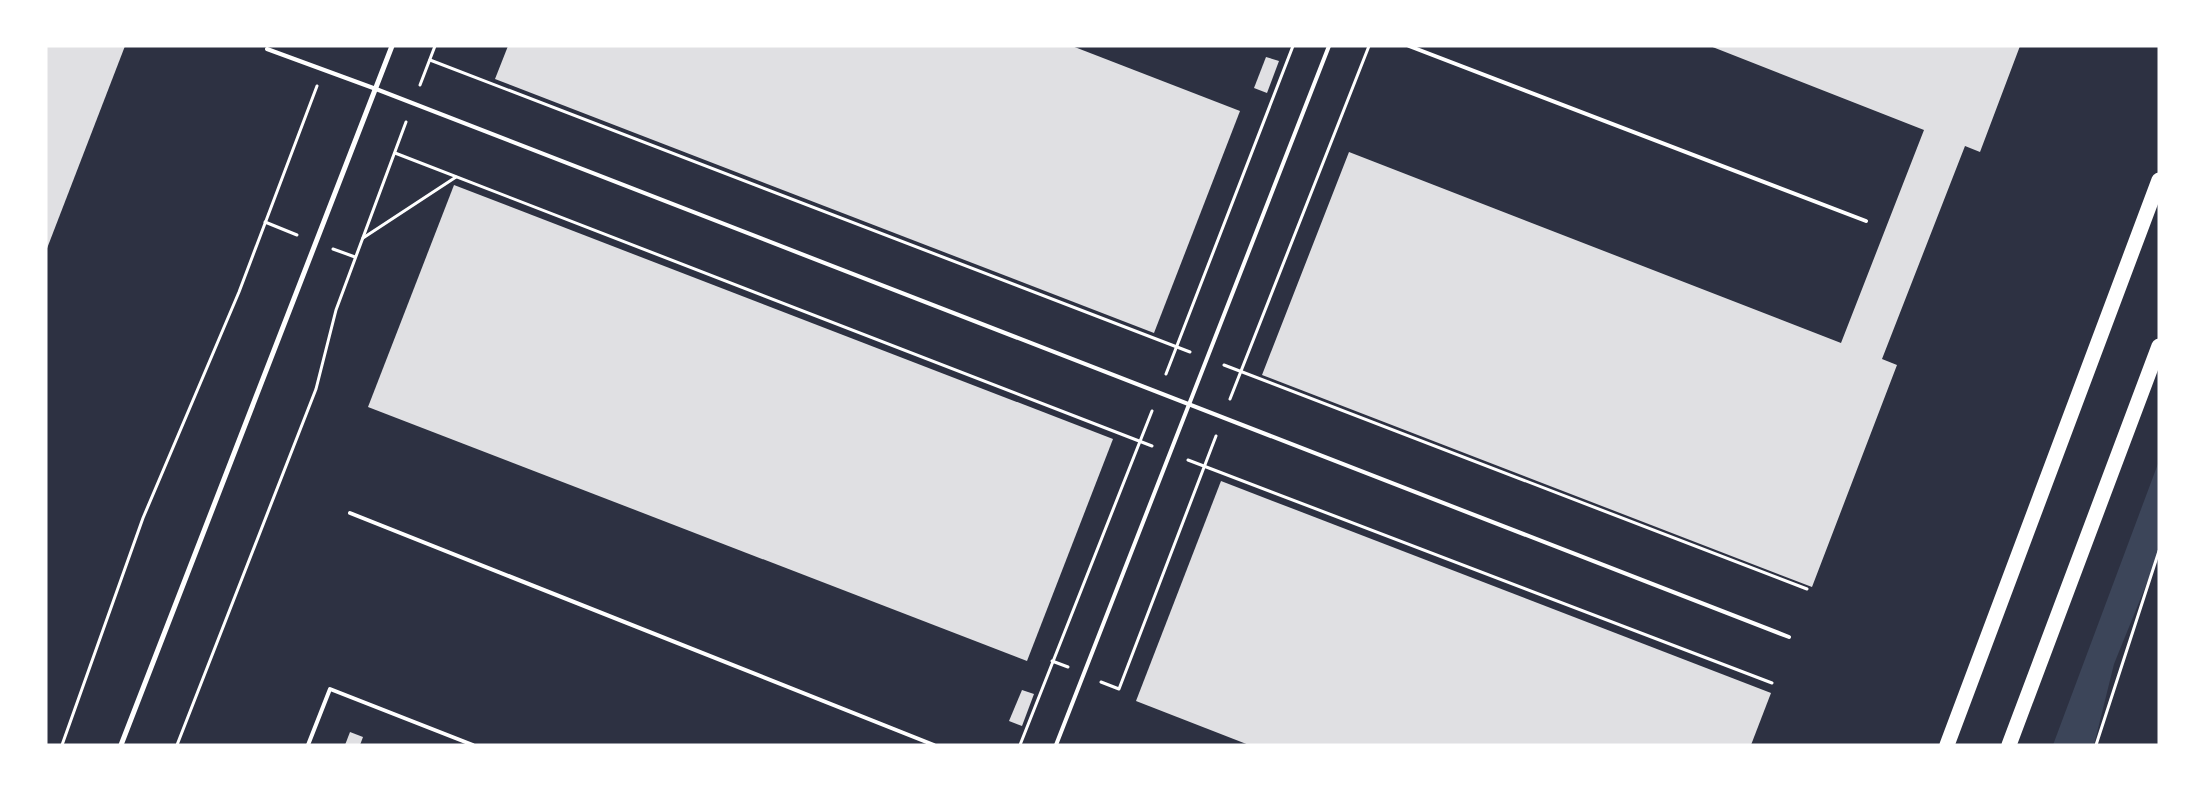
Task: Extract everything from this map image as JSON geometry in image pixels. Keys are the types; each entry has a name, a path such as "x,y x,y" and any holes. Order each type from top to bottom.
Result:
{"highway":[{"path":"1947,745 2159,180"},
{"path":"2009,745 2159,346"}],"street":[{"path":"122,745 198,542 392,46"}],"lane":[{"path":"1056,745 1329,46"},
{"path":"1409,46 1866,221"},
{"path":"267,49 376,88 1789,637"},
{"path":"350,513 934,745"},
{"path":"308,745 330,689 473,745"}],"path":[{"path":"177,745 316,389 336,310 435,46"},
{"path":"430,60 1807,589"},
{"path":"62,745 143,518 239,292 323,70"},
{"path":"395,153 1171,454 1772,683"},
{"path":"363,238 456,177"},
{"path":"2096,745 2159,552"}],"shaded area":[{"path":"2159,461 2159,553 2114,664 2094,745 2053,745"}],"building":[{"path":"46,46 125,46 46,251"},
{"path":"508,46 1072,46 1240,111 1154,333 495,79"},
{"path":"1710,46 2020,46 1980,152 1965,146 1882,359 1897,365 1812,587 1262,375 1349,152 1841,343 1924,130"},
{"path":"1266,57 1279,61 1267,93 1254,88"},
{"path":"454,185 1113,439 1027,661 368,407"},
{"path":"1221,481 1771,693 1751,745 1249,745 1136,701"},
{"path":"1022,690 1034,694 1022,726 1009,721"},
{"path":"350,732 363,737 360,745 345,745"}]}
